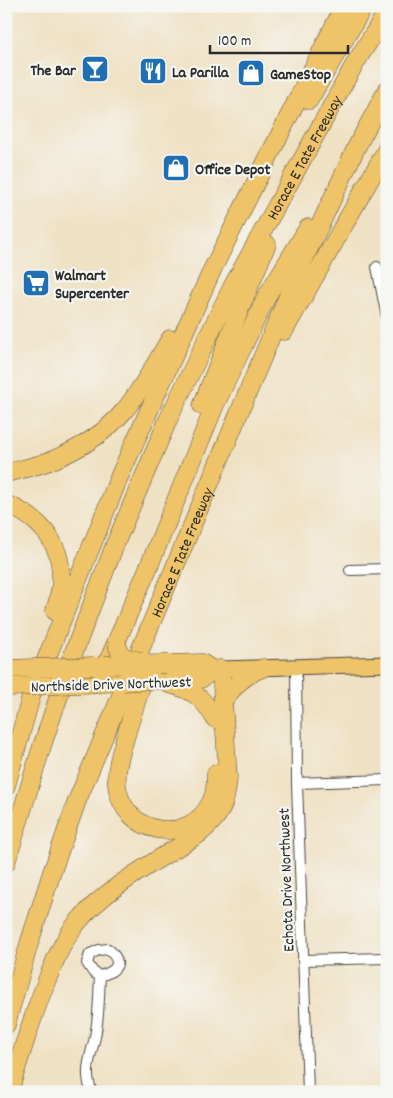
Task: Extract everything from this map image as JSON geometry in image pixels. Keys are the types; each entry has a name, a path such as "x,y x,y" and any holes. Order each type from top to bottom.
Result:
{"highway":[{"path":"6,473 54,459 80,447 106,428 123,412 145,381 213,268 344,6"},
{"path":"232,232 364,6"},
{"name":"Horace E Tate Freeway","path":"6,863 72,657 116,542 168,420 232,287 353,67 387,12"},
{"name":"Horace E Tate Freeway","path":"6,1025 29,944 77,802 298,272 357,146 387,90"},
{"path":"80,684 92,677 100,662 212,397 268,294 357,146"},
{"path":"240,409 387,149"},
{"path":"100,662 117,641 212,397 243,301 306,152"},
{"path":"32,694 120,475 213,268"},
{"path":"207,490 146,672 122,751 117,784 125,808 137,821 164,830 182,828 199,818 212,802 216,778 215,719 217,670"},
{"path":"6,504 28,515 46,532 52,542 60,565 62,578 6,786"},
{"path":"117,641 118,650 125,657 167,674 202,699 215,719"},
{"path":"100,662 113,676 123,682"},
{"name":"Northside Drive Northwest","path":"6,669 100,662 167,674"},
{"name":"Northside Drive Northwest","path":"9,687 123,682 167,674 202,663 217,670"},
{"path":"223,702 243,678 263,668"},
{"path":"9,1092 40,999 58,953 77,923 107,894 200,834 218,816 224,804 228,778 223,702 217,670"}],"main road":[{"name":"Northside Drive Northwest","path":"217,670 387,664"}],"street":[{"path":"377,267 387,317"},
{"path":"350,570 387,569"},
{"name":"Echota Drive Northwest","path":"296,666 297,783 308,1092"},
{"path":"297,783 387,780"},
{"path":"303,960 387,958"},
{"path":"92,1092 88,1070 97,1029 100,976"}],"place":[{"name":"The Bar","path":"95,69"},
{"name":"La Parilla","path":"153,71"},
{"name":"GameStop","path":"251,73"},
{"name":"Office Depot","path":"176,168"},
{"name":"Walmart Supercenter","path":"36,283"}]}
